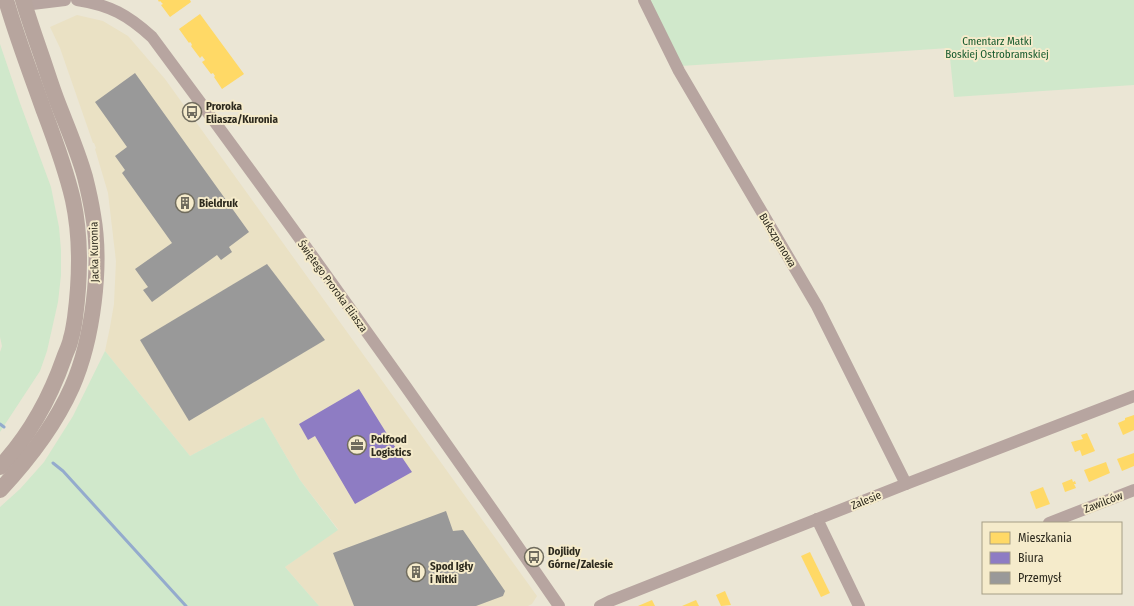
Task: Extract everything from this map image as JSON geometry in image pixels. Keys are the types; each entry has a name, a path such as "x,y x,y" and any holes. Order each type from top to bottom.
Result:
{"main road":[{"path":"7,3 23,2"},
{"name":"Jacka Kuronia","path":"0,490 20,468 43,438 72,387 81,364 86,343 92,312 96,275 96,241 93,215 84,175 23,2"},
{"name":"Jacka Kuronia","path":"0,467 13,452 32,425 55,383 71,338 77,301 79,265 77,224 66,174 17,36 7,3"}],"street":[{"path":"23,2 65,0"},
{"name":"Świętego Proroka Eliasza","path":"77,0 90,2 119,12 132,20 152,37 368,334 559,606"},
{"name":"Bukszpanowa","path":"644,0 678,72 817,306 906,484"},
{"name":"Zalesie","path":"600,606 906,484 1134,396"},
{"name":"Zawilców","path":"1052,522 1134,490"},
{"path":"817,519 860,606"}],"shaded area":[{"path":"77,15 103,21 128,36 165,79 537,596 532,604 528,606 319,606 285,567 338,529 300,480 263,417 190,456 105,351 114,304 116,261 108,193 95,149 96,148 60,48 50,27"}],"green space":[{"name":"Cmentarz Matki Boskiej Ostrobramskiej","path":"650,0 1134,0 1134,85 954,97 949,48 681,66"},
{"path":"0,44 51,187 59,227 61,275 58,302 47,351 40,371 0,432 0,352 2,346 0,337"},
{"path":"105,351 190,456 263,417 300,480 338,530 285,567 319,606 0,606 0,507 20,489 44,462 73,416"}],"building: Mieszkania":[{"path":"158,0 190,0 191,2 170,17 161,5 163,4"},
{"path":"200,14 244,74 222,89 213,73 211,74 202,62 205,60 202,56 200,58 191,46 191,43 189,43 179,29"},
{"path":"1134,415 1134,430 1123,435 1118,423 1125,420 1125,418"},
{"path":"1087,433 1095,451 1082,456 1080,450 1075,452 1071,442 1083,439 1081,435"},
{"path":"1134,453 1134,466 1122,471 1117,459"},
{"path":"1106,462 1110,473 1089,482 1084,470"},
{"path":"1072,479 1073,482 1075,481 1076,484 1074,484 1076,488 1065,492 1062,483"},
{"path":"1043,487 1050,504 1036,509 1030,492"},
{"path":"810,552 830,593 821,597 801,556"},
{"path":"725,591 731,605 721,606 716,595"},
{"path":"652,600 655,606 638,606"},
{"path":"696,600 699,606 682,606"}],"building: Biura":[{"name":"Polfood Logistics","path":"359,389 412,472 355,504 315,436 308,440 299,424"}],"building: Przemysł":[{"name":"Bieldruk","path":"135,73 249,232 229,247 232,252 221,260 217,255 152,302 143,290 148,287 135,269 172,243 122,173 125,170 115,156 127,147 95,102"},
{"path":"267,264 325,340 189,421 140,340"},
{"name":"Spod Igły i Nitki","path":"446,511 453,531 463,530 505,591 503,596 476,606 354,606 333,553"}],"waterway":[{"path":"0,424 4,427"},
{"path":"53,463 63,471 186,606"}],"place":[{"name":"Proroka Eliasza/Kuronia","path":"192,112"},
{"name":"Bieldruk","path":"185,203"},
{"name":"Polfood Logistics","path":"357,445"},
{"name":"Dojlidy Górne/Zalesie","path":"534,557"},
{"name":"Spod Igły i Nitki","path":"416,572"}]}
